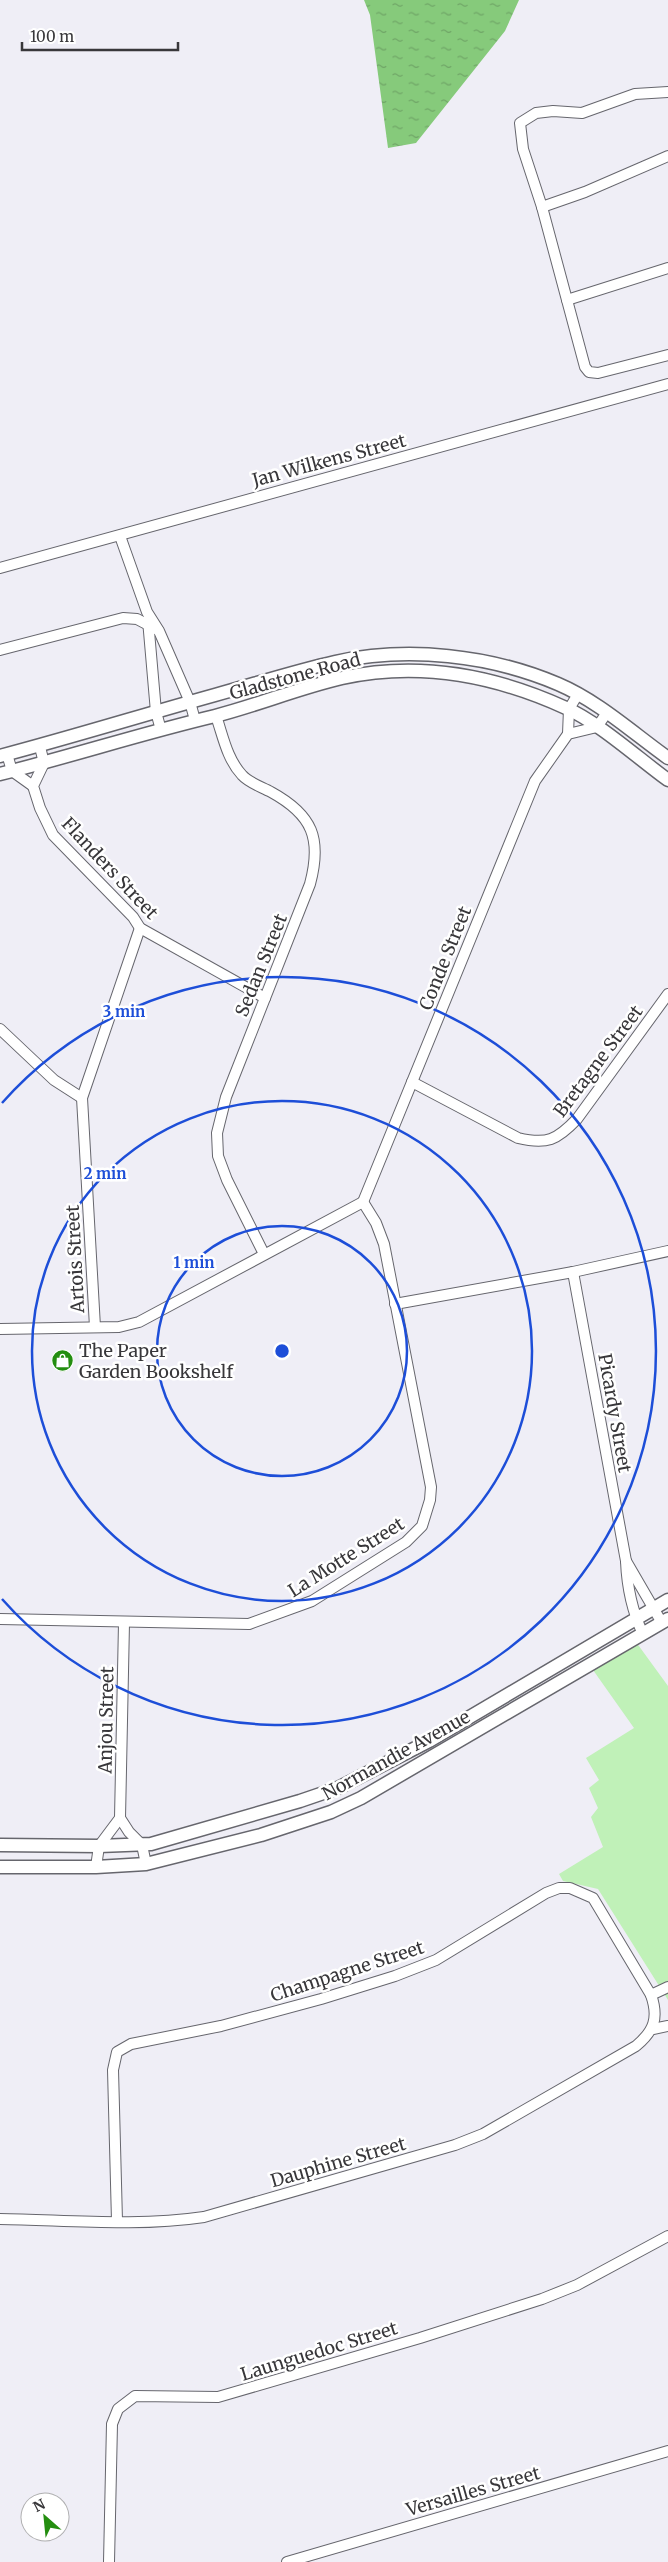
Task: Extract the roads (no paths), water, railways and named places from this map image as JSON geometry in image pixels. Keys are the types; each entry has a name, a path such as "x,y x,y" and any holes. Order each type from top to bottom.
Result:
{"street":[{"path":"668,92 635,94 582,113 540,112 524,119 520,123 520,135 542,206 581,357 590,372 606,371 668,355"},
{"path":"542,206 585,192 668,156"},
{"path":"567,300 668,268"},
{"name":"Jan Wilkens Street","path":"0,568 668,384"},
{"path":"120,536 147,612 159,631 190,702 195,720"},
{"path":"147,612 156,712 161,730"},
{"path":"0,650 112,620 130,618 159,631"},
{"name":"Gladstone Road","path":"4,755 337,662 401,654 456,657 489,663 528,674 578,694 668,758"},
{"name":"Gladstone Road","path":"6,773 195,720 216,716 341,678 402,671 454,673 485,679 521,690 569,709 597,727 668,780"},
{"path":"229,691 234,710"},
{"path":"578,694 569,709 568,734 597,727 606,714"},
{"name":"Sedan Street","path":"216,716 235,767 244,777 282,798 306,820 315,841 317,855 310,884 219,1118 217,1143 222,1168 264,1254"},
{"name":"Conde Street","path":"363,1202 534,781 568,734"},
{"path":"4,755 6,773 33,786 44,763 40,746"},
{"name":"Flanders Street","path":"33,786 40,808 53,835 133,917 140,928 265,998"},
{"name":"Artois Street","path":"95,1327 82,1098 140,928"},
{"name":"Bretagne Street","path":"412,1082 518,1138 536,1142 551,1140 565,1131 577,1119 668,994"},
{"path":"0,1029 54,1080 82,1098"},
{"path":"0,1329 120,1327 139,1322 363,1202"},
{"name":"La Motte Street","path":"0,1619 124,1623 250,1624 312,1601 417,1534 427,1514 431,1487 381,1234 363,1202"},
{"path":"395,1304 573,1272 668,1252"},
{"name":"Picardy Street","path":"573,1272 636,1619 643,1634"},
{"name":"Picardy Street","path":"626,1560 654,1609 665,1621"},
{"name":"Normandie Avenue","path":"0,1845 142,1845 300,1801 338,1788 429,1741 668,1600"},
{"name":"Normandie Avenue","path":"0,1867 96,1867 146,1864 261,1835 306,1820 361,1798 665,1621"},
{"name":"Anjou Street","path":"120,1818 124,1623"},
{"path":"300,1801 306,1820"},
{"path":"96,1867 99,1846 120,1818 129,1832 142,1845 146,1864"},
{"name":"Champagne Street","path":"117,2221 113,2070 117,2052 131,2044 221,2026 355,1990 419,1968 436,1960 546,1893 559,1888 570,1888 593,1898 651,1995 656,2009 653,2028"},
{"path":"651,1995 668,1987"},
{"path":"653,2028 668,2026"},
{"name":"Dauphine Street","path":"0,2219 117,2221 182,2220 204,2217 455,2145 505,2123 628,2051 646,2038 653,2028"},
{"name":"Launguedoc Street","path":"108,2562 112,2424 118,2409 128,2399 140,2395 218,2396 410,2341 559,2292 606,2271 668,2236"},
{"name":"Versailles Street","path":"287,2562 668,2451"}],"water":[{"path":"364,0 519,0 505,31 416,143 388,148 370,15"}],"place":[{"name":"The Paper Garden Bookshelf","path":"63,1360"}]}
